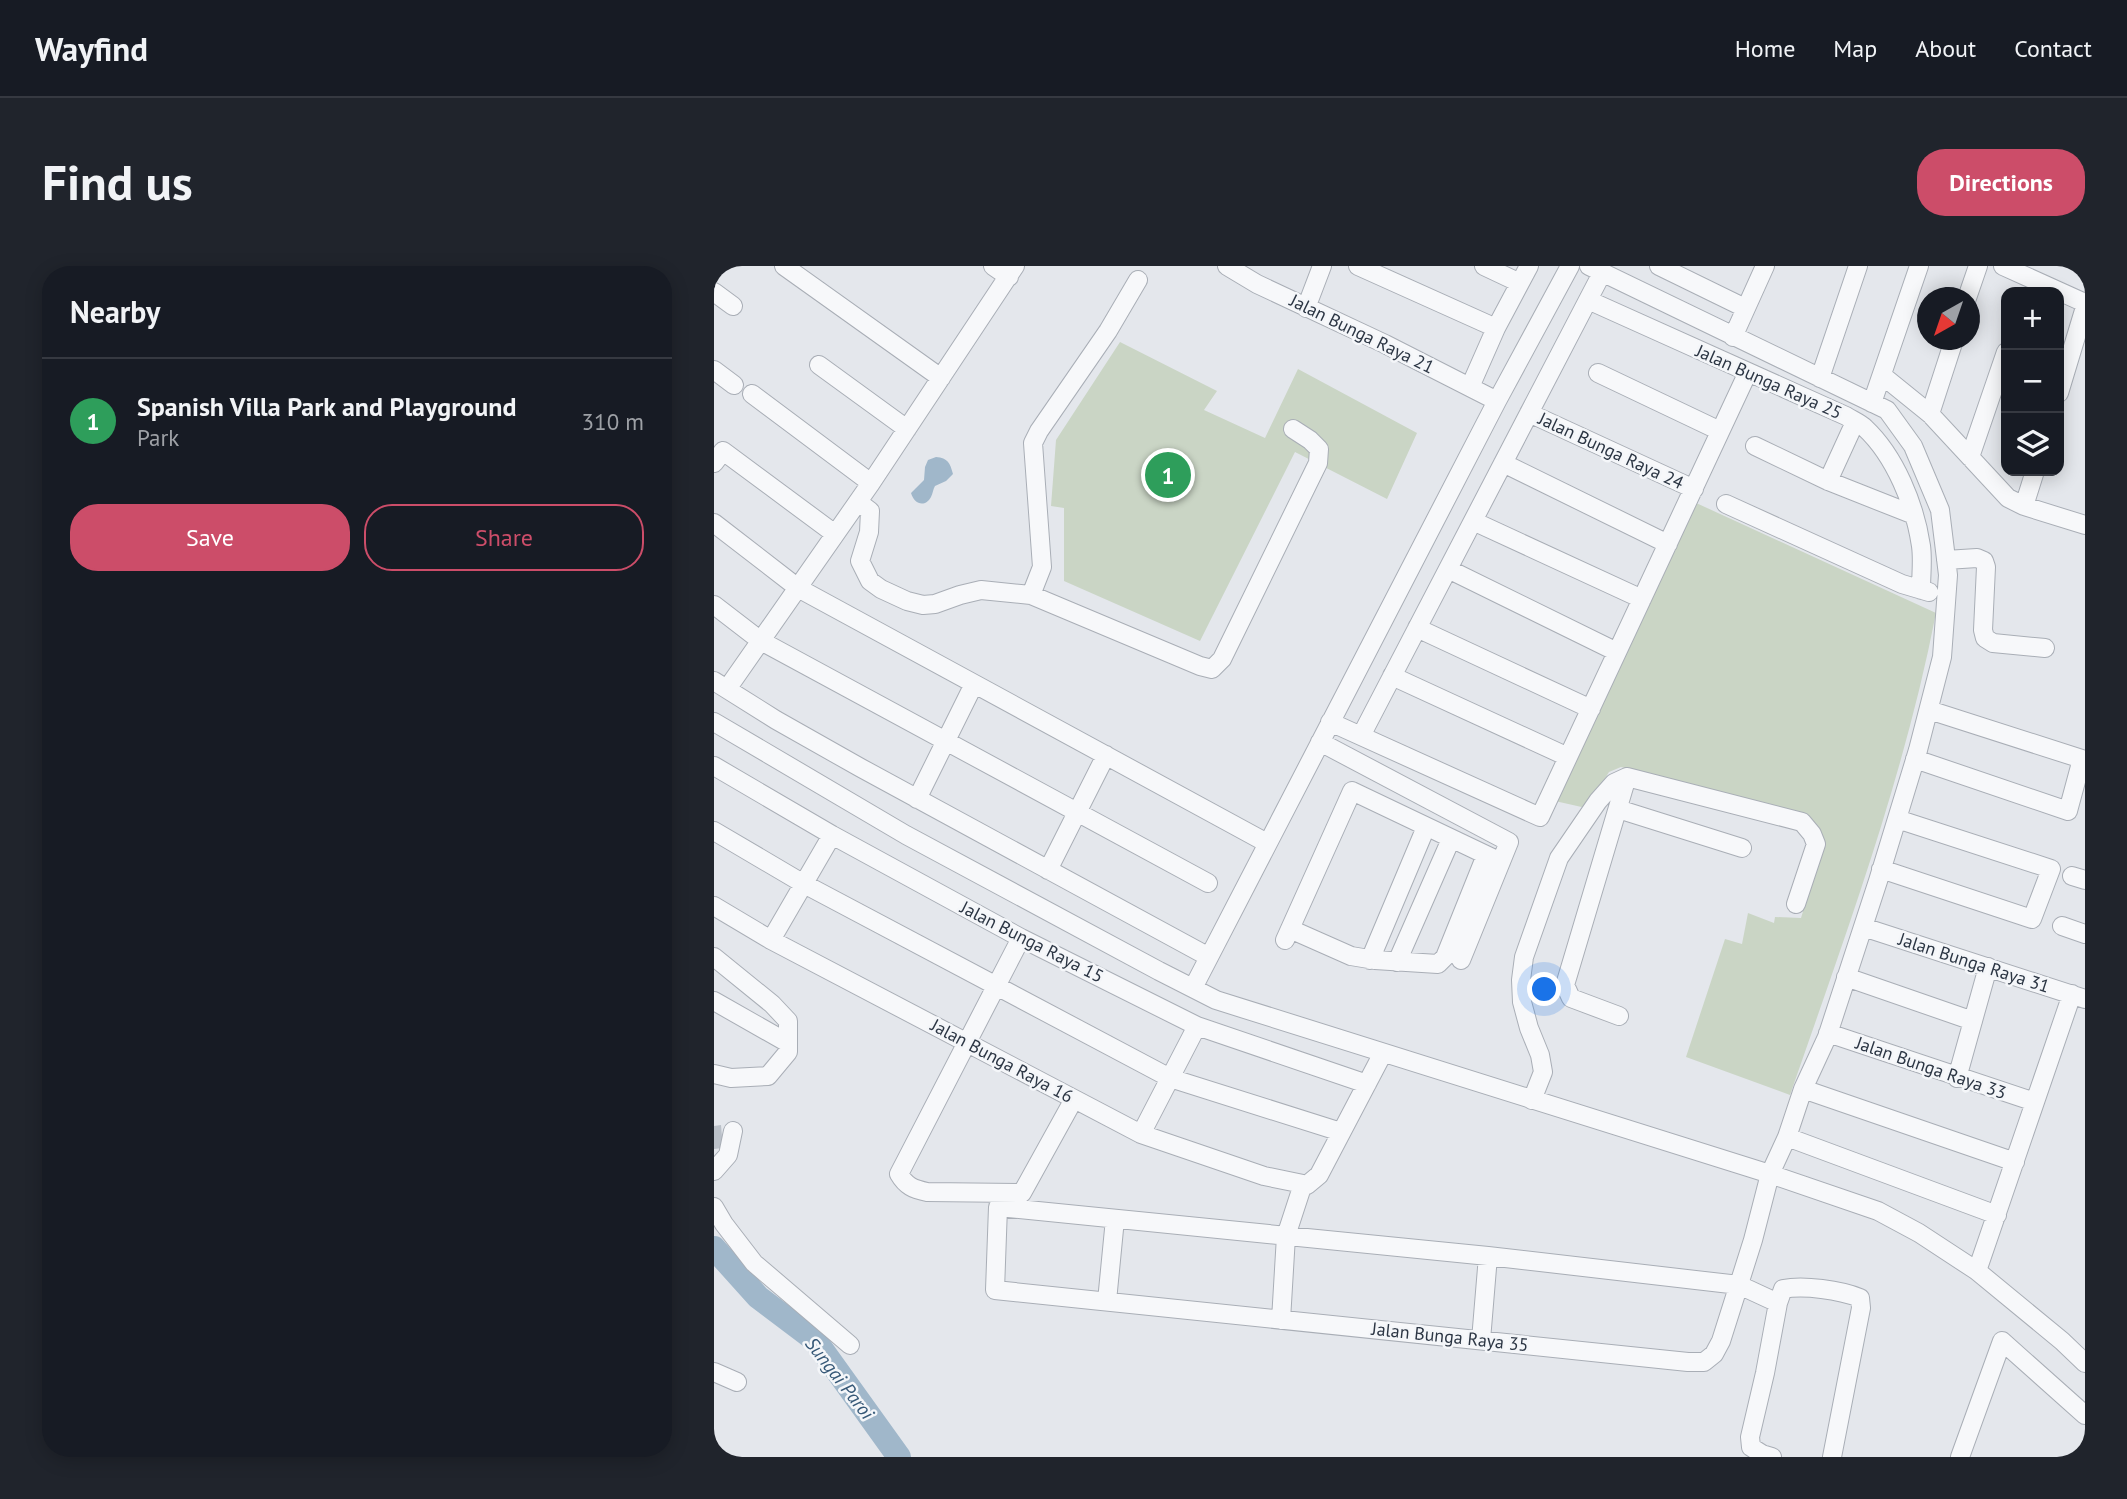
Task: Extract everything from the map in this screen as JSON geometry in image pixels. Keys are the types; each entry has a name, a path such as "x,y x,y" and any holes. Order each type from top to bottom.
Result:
{"street":[{"path":"784,266 941,378"},
{"path":"993,266 1012,272 761,641 721,685 917,799 1209,957"},
{"name":"Jalan Bunga Raya 21","path":"1227,266 1257,284 1385,344 1497,401"},
{"path":"1306,308 1322,266"},
{"path":"1358,266 1496,328"},
{"path":"1484,266 1520,283"},
{"path":"1470,387 1496,328 1530,266"},
{"path":"1193,988 1497,401 1570,266"},
{"path":"1659,266 1745,308"},
{"path":"1733,337 1765,266"},
{"path":"1820,378 1858,266"},
{"path":"1872,403 1919,266"},
{"path":"1971,287 1978,266"},
{"path":"2003,266 2030,286 2085,305 2064,376"},
{"path":"1361,736 1588,300 1595,269"},
{"name":"Jalan Bunga Raya 35","path":"1115,1219 998,1207 995,1290 1688,1363 1704,1362 1714,1354 1721,1341 1770,1174 1828,1033 1915,759 1942,657 1948,575 1940,510 1913,446 1887,410 1595,269"},
{"path":"1031,595 1042,567 1033,443 1108,331 1138,280"},
{"path":"714,292 733,306"},
{"name":"Jalan Bunga Raya 25","path":"1588,300 1846,416 1864,428 1886,454 1903,482 1921,547 1922,590"},
{"path":"1930,414 1951,350"},
{"path":"819,365 907,429"},
{"path":"1970,457 2001,367"},
{"path":"714,370 734,385"},
{"path":"1330,722 1540,817 1748,372"},
{"path":"1598,373 1720,431"},
{"path":"1883,376 1930,414 2008,498 2085,525"},
{"path":"752,394 871,483"},
{"name":"Jalan Bunga Raya 24","path":"1529,413 1693,489"},
{"path":"1828,481 1855,422"},
{"path":"858,502 870,512 869,532 860,562 870,581 906,601 923,605 934,604 981,590 1031,595 1177,657 1212,669 1222,659 1318,463 1319,449 1293,429"},
{"path":"1755,446 1828,481 1914,515"},
{"path":"714,463 723,451 835,534"},
{"path":"1503,463 1668,544"},
{"path":"2025,506 2034,476"},
{"path":"1726,504 1902,584 1947,596"},
{"path":"1473,521 1642,599"},
{"path":"714,523 798,588 1267,843"},
{"path":"1946,560 1977,558 1984,561 1984,638 1993,643 2045,648"},
{"path":"1448,569 1617,652"},
{"path":"714,605 761,641 1208,883"},
{"path":"1417,628 1591,709"},
{"path":"1392,676 1568,757"},
{"path":"917,799 974,684"},
{"path":"1915,759 2068,811 2082,759 1929,710"},
{"path":"714,722 905,835 1216,1000 1770,1174 1878,1211 1919,1233 1977,1271 2085,1363"},
{"path":"1320,742 1509,842 1493,859 1445,957 1438,964 1370,960 1288,934 1352,791 1493,859"},
{"path":"1048,870 1106,755"},
{"name":"Jalan Bunga Raya 15","path":"714,766 832,835 1021,938 1196,1026 1367,1084"},
{"path":"1619,1016 1572,998 1564,985 1627,777"},
{"path":"1532,1100 1543,1072 1522,1002 1524,957 1559,858 1598,801 1614,783 1627,777 1802,822 1812,834 1815,844 1796,904"},
{"path":"1618,809 1742,848"},
{"path":"1881,869 2032,919 2051,869 1897,819"},
{"path":"1370,960 1426,827"},
{"path":"714,831 804,884 1170,1078 1341,1132"},
{"path":"771,940 832,835"},
{"path":"1397,962 1451,839"},
{"path":"1461,960 1493,859"},
{"name":"Jalan Bunga Raya 16","path":"714,906 771,940 1141,1134 1264,1176 1303,1184"},
{"path":"2062,926 2085,934"},
{"name":"Jalan Bunga Raya 31","path":"1863,927 2078,996"},
{"path":"1021,938 899,1174 912,1188 927,1192 1022,1193 1074,1099"},
{"path":"714,957 772,1004 788,1021 788,1052 768,1076 731,1078 714,1074"},
{"path":"1957,1078 1988,967"},
{"path":"1846,977 1973,1021"},
{"path":"1977,1271 2035,1102 2078,996"},
{"path":"714,1001 788,1043"},
{"path":"1141,1134 1196,1026"},
{"name":"Jalan Bunga Raya 33","path":"1828,1033 2035,1102"},
{"path":"1281,1320 1286,1236 1303,1184 1307,1185 1319,1175 1382,1053"},
{"path":"1803,1089 2015,1162"},
{"path":"714,1171 727,1155 733,1131"},
{"path":"1787,1137 1997,1215"},
{"path":"714,1207 754,1263 850,1345"},
{"path":"1107,1301 1115,1219 1488,1256 1739,1285 1778,1303"},
{"path":"1481,1340 1488,1256"},
{"path":"1772,1457 1751,1447 1750,1437 1778,1303 1783,1289 1793,1287 1847,1293 1860,1298 1861,1308 1832,1457"},
{"path":"1960,1457 2003,1341 2085,1415"},
{"path":"714,1372 737,1382"}],"green space":[{"path":"1120,342 1217,391 1204,410 1265,438 1298,369 1417,433 1387,499 1295,452 1200,641 1064,581 1064,508 1051,506 1056,440"},
{"path":"1694,502 1936,613 1907,736 1872,856 1790,1095 1686,1057 1725,939 1742,944 1748,913 1774,923 1775,917 1801,918 1824,842 1806,817 1621,767 1609,772 1586,808 1555,801"}],"water":[{"path":"936,457 948,462 953,474 935,486 926,503 920,503 911,493 924,480 928,460"}],"building":[{"path":"721,1125 723,1148 714,1149 714,1126"}],"waterway":[{"name":"Sungai Paroi","path":"714,1248 758,1297 815,1340 899,1457"}],"place":[{"name":"Spanish Villa Park and Playground","path":"1168,475"}]}
